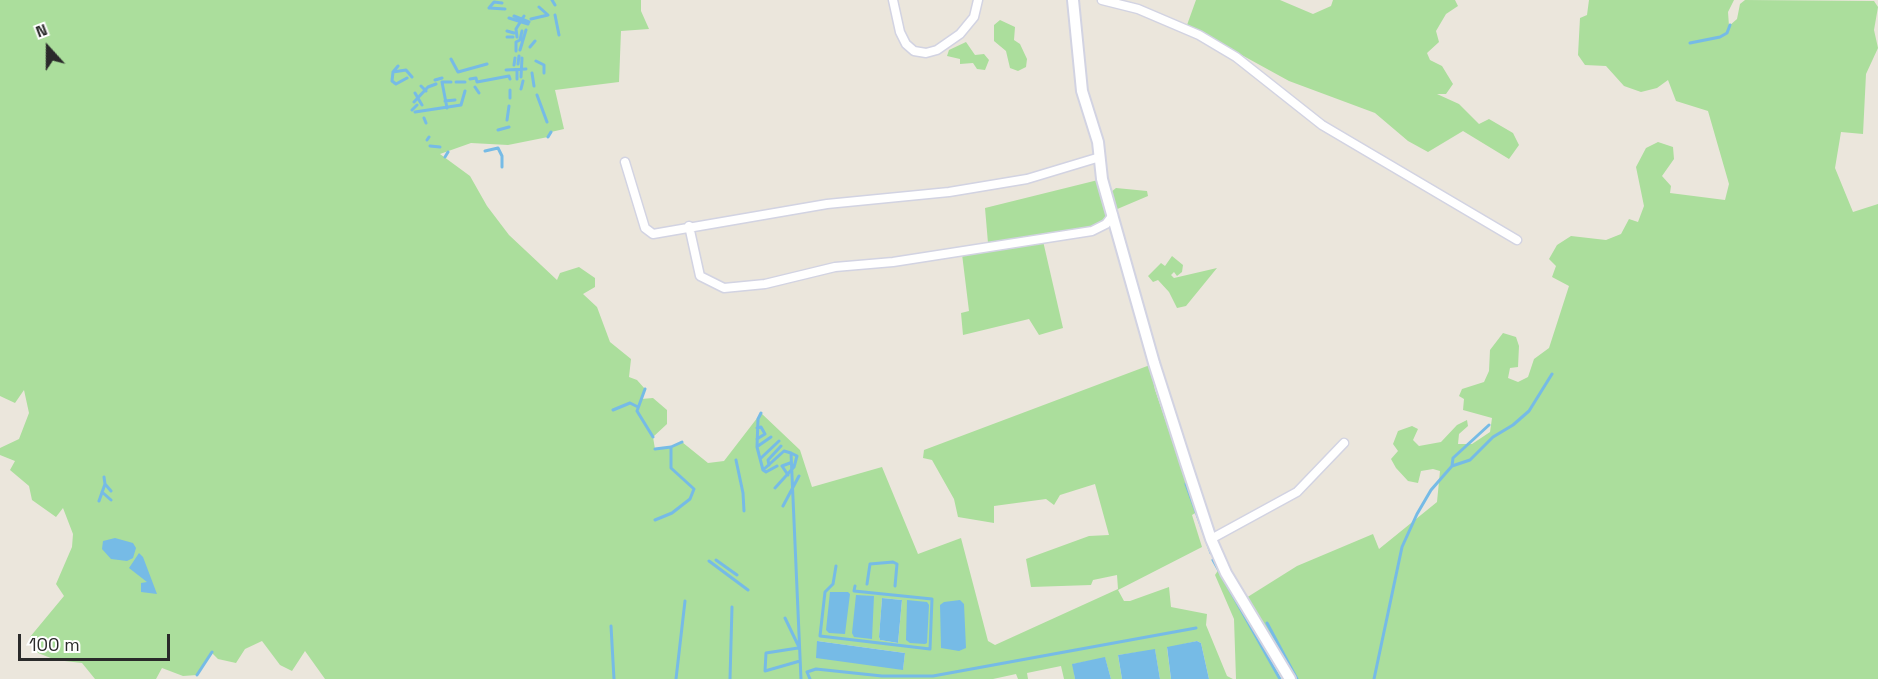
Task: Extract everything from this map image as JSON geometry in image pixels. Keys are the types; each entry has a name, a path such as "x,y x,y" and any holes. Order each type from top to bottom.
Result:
{"street":[{"path":"893,0 900,32 906,44 914,51 926,53 937,51 960,34 974,17 978,0"},
{"path":"1073,0 1082,91 1100,157 1102,179 1154,363 1211,539 1227,573 1290,679"},
{"path":"1102,0 1138,9 1199,35 1236,57 1322,124 1517,240"},
{"path":"625,162 645,228 652,234 826,204 949,192 1027,179 1100,157"},
{"path":"689,226 700,276 724,288 765,284 835,267 893,262 979,246 1092,231 1106,224 1113,215"},
{"path":"1211,539 1297,492 1344,443"}],"green space":[{"path":"0,0 641,0 641,11 649,29 621,31 619,82 555,90 564,129 551,132 548,137 508,145 471,143 440,154 470,176 487,206 509,235 557,280 560,273 579,267 595,278 595,287 583,294 597,307 610,342 631,359 629,377 637,380 645,389 641,399 653,398 667,410 667,424 653,437 655,449 671,447 682,442 708,463 724,461 761,413 800,450 812,487 882,467 918,554 961,538 988,641 995,645 1118,589 1117,575 1093,580 1091,585 1031,587 1026,559 1089,536 1109,535 1095,484 1060,495 1054,505 1046,499 994,506 994,523 958,517 954,499 932,460 923,458 924,450 1150,365 1155,390 1197,512 1192,515 1202,547 1118,590 1124,601 1130,601 1169,587 1171,607 1207,614 1206,625 1227,676 1233,679 1209,679 1201,643 1197,641 1167,648 1171,679 1160,679 1155,650 1118,655 1122,679 1111,679 1105,658 1073,664 1075,679 1064,679 1061,666 1027,673 1028,679 1018,679 1016,674 993,679 325,679 305,651 292,671 280,665 262,641 245,649 236,663 218,659 212,653 197,675 183,676 162,668 156,679 95,679 82,663 56,660 38,653 30,637 64,596 56,584 72,547 73,534 63,508 56,517 32,500 29,486 10,470 15,461 0,455 0,448 19,439 29,413 24,390 15,403 0,396","holes":["882,598 902,600 898,643 880,640","817,641 905,653 903,669"]},
{"path":"1196,0 1280,0 1313,14 1331,6 1333,0 1455,0 1458,6 1446,14 1436,31 1439,42 1427,53 1430,60 1442,66 1453,84 1446,94 1437,94 1459,104 1479,124 1489,119 1513,133 1519,145 1509,159 1463,131 1428,152 1408,141 1375,113 1289,81 1187,25"},
{"path":"1589,0 1734,0 1728,12 1729,26 1737,19 1740,4 1745,0 1874,1 1878,7 1874,30 1878,48 1866,74 1863,134 1841,132 1835,168 1853,212 1878,204 1878,679 1293,679 1246,598 1297,566 1373,534 1379,549 1437,502 1440,471 1433,469 1421,471 1418,483 1408,481 1391,459 1398,451 1393,444 1398,431 1412,426 1418,429 1413,440 1419,446 1441,442 1457,425 1467,420 1468,426 1459,434 1458,444 1472,444 1490,432 1492,418 1463,410 1464,399 1459,396 1462,389 1484,382 1489,371 1490,350 1503,333 1516,337 1519,346 1518,367 1510,368 1508,378 1518,382 1528,377 1534,359 1549,348 1569,286 1552,277 1556,266 1549,259 1557,245 1571,236 1606,240 1621,234 1629,219 1638,222 1644,206 1636,167 1646,148 1658,142 1673,147 1674,159 1662,176 1671,186 1670,193 1725,200 1729,184 1708,111 1676,101 1668,80 1657,88 1641,92 1624,86 1606,66 1585,65 1578,55 1580,18 1587,15"},
{"path":"1000,20 1015,27 1014,40 1020,44 1027,59 1026,67 1018,71 1010,68 1006,51 994,41 994,25"},
{"path":"966,42 975,55 984,54 989,60 985,70 977,69 973,63 960,64 960,59 947,56 949,50"},
{"path":"1098,180 1109,214 1106,220 1091,227 988,243 985,208"},
{"path":"1116,188 1147,191 1148,196 1115,210 1111,192"},
{"path":"1043,241 1063,328 1039,335 1029,319 963,335 961,313 969,311 962,254"},
{"path":"1172,256 1183,265 1182,272 1177,276 1174,272 1171,275 1174,278 1217,268 1186,306 1177,308 1169,292 1158,280 1153,282 1148,276 1161,263 1165,266"},
{"path":"1219,569 1280,679 1236,679 1234,619 1215,575"}],"water":[{"path":"115,538 133,543 136,548 133,558 127,561 111,559 102,549 103,541"},
{"path":"139,553 143,557 157,594 141,592 141,583 147,582 129,568"},
{"path":"830,592 850,594 845,634 829,633 826,630"},
{"path":"856,595 874,596 872,639 854,637 852,633"},
{"path":"882,598 902,600 898,643 880,640"},
{"path":"907,600 927,602 929,605 927,643 925,644 910,643 906,640"},
{"path":"960,600 964,604 966,648 959,651 941,648 940,605 944,602"},
{"path":"817,641 905,653 903,670 816,658"},
{"path":"1197,641 1201,643 1209,679 1171,679 1167,647"},
{"path":"1155,649 1160,679 1122,679 1118,655"},
{"path":"1105,657 1111,679 1075,679 1072,664"}],"waterway":[{"path":"552,0 555,5"},
{"path":"502,3 494,2 489,8 505,9"},
{"path":"531,19 548,15 539,7"},
{"path":"555,15 559,35"},
{"path":"514,16 529,22"},
{"path":"517,37 516,29 524,16"},
{"path":"509,18 528,24"},
{"path":"1690,43 1720,37 1727,33 1730,25"},
{"path":"520,50 526,30"},
{"path":"507,31 514,33"},
{"path":"516,51 516,42 520,40 522,31"},
{"path":"507,37 513,37"},
{"path":"530,47 535,41"},
{"path":"518,64 519,56"},
{"path":"514,65 515,58"},
{"path":"521,77 522,58"},
{"path":"451,59 458,72 487,64"},
{"path":"536,61 544,65 544,73"},
{"path":"398,66 393,72 392,81 396,84 407,78"},
{"path":"506,70 526,69"},
{"path":"393,72 406,70 412,77"},
{"path":"517,70 517,79"},
{"path":"532,73 534,86"},
{"path":"470,79 476,78 477,82 509,76 510,79"},
{"path":"435,80 442,78"},
{"path":"521,89 523,81"},
{"path":"447,108 442,82 451,82"},
{"path":"456,82 465,82"},
{"path":"414,102 428,87 436,84"},
{"path":"421,86 426,91"},
{"path":"475,87 479,93"},
{"path":"510,90 510,98"},
{"path":"415,112 461,105 465,91"},
{"path":"415,93 422,105"},
{"path":"537,95 547,122"},
{"path":"445,101 455,100"},
{"path":"412,110 417,105"},
{"path":"507,120 509,106"},
{"path":"424,118 426,123"},
{"path":"498,130 509,127"},
{"path":"548,137 551,132"},
{"path":"430,146 440,147"},
{"path":"485,151 498,148 502,156 502,167"},
{"path":"445,157 448,152"},
{"path":"1374,679 1402,547 1431,490 1452,466 1470,460 1493,437 1513,425 1529,411 1552,374"},
{"path":"645,389 637,411 653,437"},
{"path":"613,410 630,403 638,407"},
{"path":"761,413 758,419 757,447 763,470 766,472 777,466"},
{"path":"1452,466 1453,458 1489,425"},
{"path":"757,428 761,427 765,434 757,439"},
{"path":"758,446 771,437"},
{"path":"761,458 779,441"},
{"path":"655,449 671,447 682,442"},
{"path":"769,465 768,460 781,446"},
{"path":"655,520 672,513 690,499 694,489 671,468 671,447"},
{"path":"763,470 784,451 791,453 801,679"},
{"path":"775,488 794,467 797,456 791,453"},
{"path":"736,460 743,493 744,511"},
{"path":"788,475 782,466 790,463 792,465"},
{"path":"783,506 799,476"},
{"path":"99,501 105,484 104,477"},
{"path":"105,484 111,491"},
{"path":"1186,484 1211,553"},
{"path":"102,492 111,500"},
{"path":"716,560 737,575"},
{"path":"1213,560 1280,679"},
{"path":"709,561 748,590"},
{"path":"867,584 870,564 893,562 897,564 895,586"},
{"path":"836,566 833,584 825,592 820,636 930,649 932,599 854,591 855,586"},
{"path":"676,679 685,601"},
{"path":"730,679 732,607"},
{"path":"785,618 798,645"},
{"path":"1267,623 1297,679"},
{"path":"611,626 614,679"},
{"path":"810,679 807,672 816,669 882,676 933,676 1196,628"},
{"path":"798,648 766,653 765,671 800,661"},
{"path":"197,675 212,652"}]}
